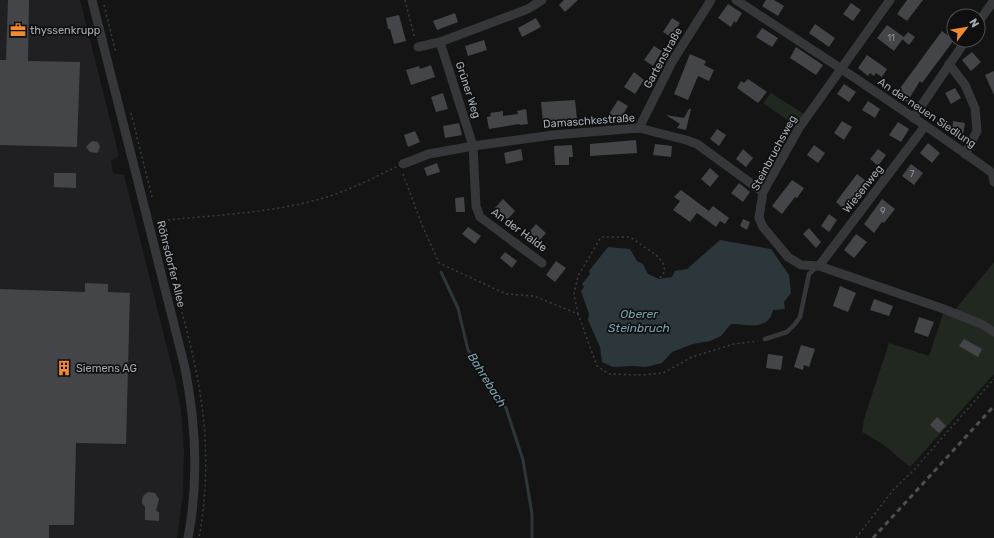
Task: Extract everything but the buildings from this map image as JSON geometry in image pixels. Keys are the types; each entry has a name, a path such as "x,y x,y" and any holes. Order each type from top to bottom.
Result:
{"street":[{"name":"Röhrsdorfer Allee","path":"92,0 185,368 195,434 195,480 188,538"},
{"path":"418,47 440,42 528,9 542,0"},
{"name":"Gartenstraße","path":"639,128 672,62 710,0"},
{"name":"An der neuen Siedlung","path":"736,0 841,69 991,172 994,182"},
{"name":"Steinbruchsweg","path":"890,0 799,128 764,192 759,218 763,227 788,257 801,265 819,266 941,308 981,324 994,332"},
{"path":"986,12 994,0"},
{"name":"Grüner Weg","path":"440,42 474,146"},
{"path":"913,118 960,48"},
{"path":"949,64 965,85 975,108 976,131 965,154"},
{"name":"Wiesenweg","path":"819,266 925,126"},
{"name":"Damaschkestraße","path":"401,165 429,154 474,146 554,135 639,128 697,144 764,192"},
{"name":"An der Halde","path":"474,146 476,206 480,217 542,263"}],"lane":[{"path":"766,339 787,332 795,324 800,317 809,274 819,266"}],"path":[{"path":"405,0 418,47"},
{"path":"148,222 250,212 319,200 401,165 439,263 506,294 534,296 578,314"},
{"path":"659,278 665,271 663,263 656,255 630,237 601,237 578,276 574,294 578,314 597,366 609,374 642,375 662,373 692,357 734,344 766,339"},
{"path":"856,538 894,489 921,462 994,379"}],"shaded area":[{"path":"0,0 80,0 119,156 111,161 113,173 124,175 176,384 181,410 184,450 183,493 177,538 0,538"},
{"path":"771,93 804,114 796,126 763,103"},
{"path":"994,262 994,374 910,467 884,445 862,432 864,419 889,343 929,356 943,314 950,316"}],"water":[{"name":"Oberer Steinbruch","path":"720,240 771,249 789,275 791,293 784,302 785,309 773,310 769,319 761,324 731,324 721,336 710,341 693,344 672,352 662,363 646,367 613,367 602,362 600,347 588,320 589,314 581,291 584,287 582,284 590,274 589,271 608,247 630,249 637,261 643,264 648,274 659,279 672,277 675,271 687,269"}],"waterway":[{"name":"Bahrebach","path":"441,272 458,308 468,350 506,408 523,460 532,514 532,538"}],"railway":[{"path":"873,538 994,406"}],"place":[{"name":"thyssenkrupp","path":"18,30"},
{"name":"Siemens AG","path":"64,368"}]}
